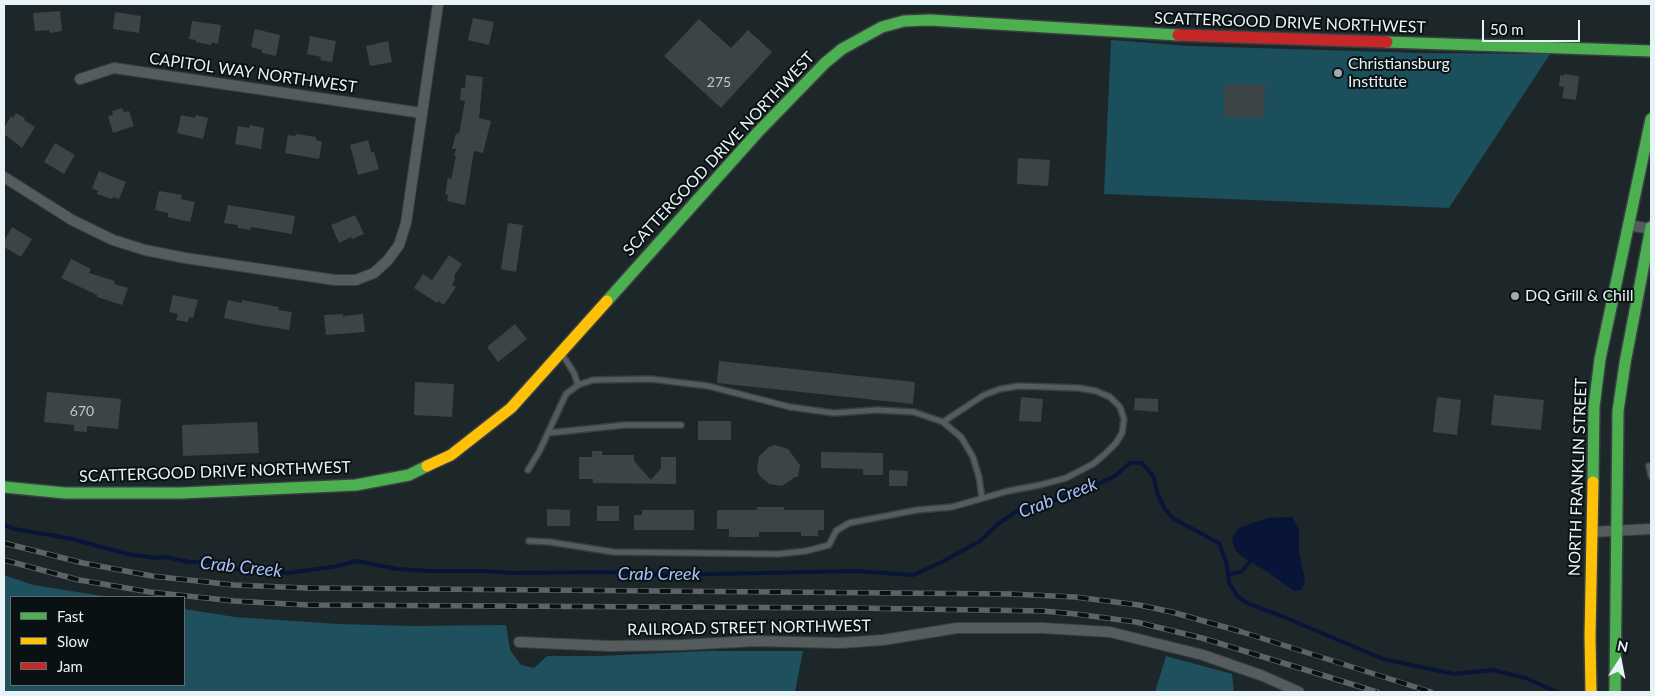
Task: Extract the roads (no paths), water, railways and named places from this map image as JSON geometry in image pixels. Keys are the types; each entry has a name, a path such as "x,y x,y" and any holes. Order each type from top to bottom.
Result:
{"street":[{"path":"4,177 72,220 113,240 145,250 185,258 335,280 356,280 374,273 388,260 399,245 406,224 438,4"},
{"name":"SCATTERGOOD DRIVE NORTHWEST","path":"4,487 65,493 180,493 356,485 409,475 451,455 511,408 758,132 825,64 842,49 882,27 904,21 930,20 1207,38 1541,46 1651,51"},
{"name":"CAPITOL WAY NORTHWEST","path":"80,79 114,68 422,113"},
{"name":"NORTH FRANKLIN STREET","path":"1591,692 1591,532 1594,401 1600,359 1651,119"},
{"path":"1615,692 1618,411 1625,363 1651,228 1628,225"},
{"path":"1591,532 1651,529"},
{"name":"RAILROAD STREET NORTHWEST","path":"519,642 609,646 754,641 840,644 883,640 958,628 1042,628 1110,632 1202,655 1263,676 1299,692"}],"lane":[{"path":"560,352 574,372 578,384"},
{"path":"528,470 566,394 578,384 593,380 651,379 708,386 790,407 834,413 877,410 914,412 943,422 961,437 973,457 979,477 982,498"},
{"path":"529,541 550,542 613,552 778,554 806,551 829,545 836,531 849,523 917,510 952,506 1066,478 1093,464 1116,443 1122,433 1124,418 1120,407 1110,397 1096,391 1064,387 1020,386 1000,388 984,394 943,422"},
{"path":"548,433 625,424 681,425"},
{"path":"1650,466 1651,476"}],"waterway":[{"name":"Crab Creek","path":"4,525 15,529 68,538 128,554 156,558 165,557 189,562 212,562 244,571 288,573 338,566 356,561 398,569 427,571 512,573 604,572 668,575 856,571 913,575 942,562 980,541 998,524 1017,511 1080,493 1115,476 1130,463 1142,463 1153,476 1158,495 1165,509 1174,519 1219,543 1227,565 1229,583 1238,597 1249,604 1383,659 1454,674 1492,670 1526,678 1557,692"},
{"name":"Crab Creek","path":"1228,574 1241,572 1250,562"}],"railway":[{"path":"4,543 83,563 152,576 234,585 307,588 1010,594 1075,597 1139,605 1172,612 1242,632 1431,692"},
{"path":"4,560 79,580 150,592 234,601 307,605 853,608 1043,611 1076,614 1136,622 1202,638 1377,692"}],"place":[{"name":"Christiansburg Institute","path":"1338,73"},
{"name":"DQ Grill & Chill","path":"1515,296"}]}
